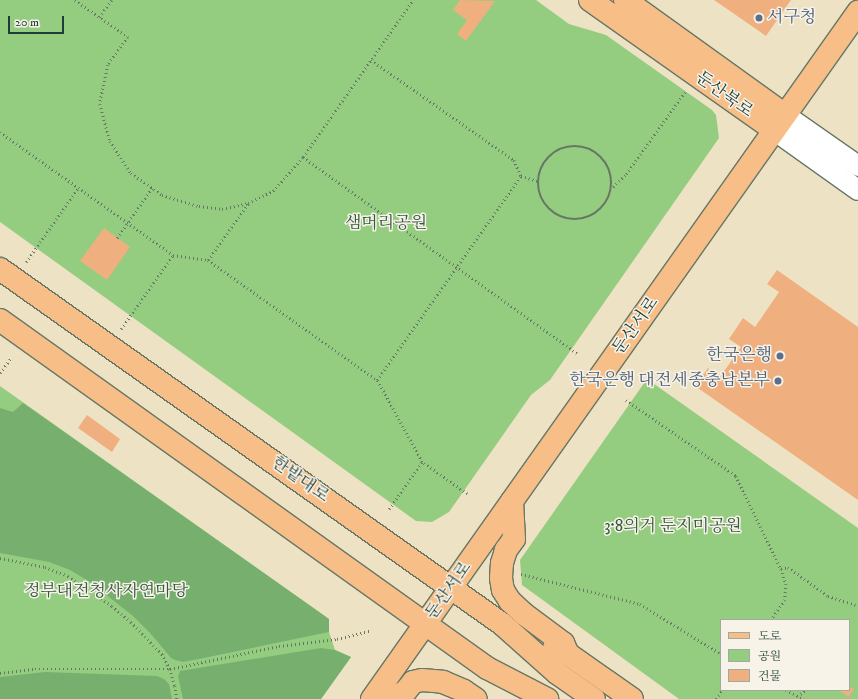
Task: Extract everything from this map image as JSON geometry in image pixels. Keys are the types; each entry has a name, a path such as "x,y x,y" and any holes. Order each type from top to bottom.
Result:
{"main road":[{"name":"둔산북로","path":"590,0 780,122"},
{"name":"둔산북로","path":"625,0 780,122"},
{"name":"둔산서로","path":"372,699 858,12"},
{"name":"한밭대로","path":"0,269 451,587 502,624 556,673 594,699"},
{"path":"0,320 487,668 547,699"},
{"path":"512,501 514,539 506,550 502,563 501,578 503,590 510,601 524,614 563,643 568,654"},
{"path":"502,624 568,654 632,699"},
{"path":"487,668 514,699"},
{"path":"387,699 405,692 413,682 422,680 444,682 464,691 476,699"}],"street":[{"name":"둔산북로","path":"780,122 858,166"},
{"name":"둔산북로","path":"780,122 858,190"}],"path":[{"path":"75,0 128,37 108,66 100,104 110,141 132,173 162,195 199,206 222,209 248,203 273,191 303,157 413,0"},
{"path":"99,17 112,0"},
{"path":"371,60 514,160 521,176 538,181"},
{"path":"613,187 612,176 608,164 600,155 590,149 578,146 566,147 555,152 547,159 540,169 538,181 539,193 548,209 563,219 575,221 587,219 598,213 606,204 613,187 626,174 688,88"},
{"path":"0,132 173,255 208,260 377,380 422,462 467,494"},
{"path":"303,157 577,353"},
{"path":"377,380 521,176"},
{"path":"26,262 78,188"},
{"path":"117,238 152,188"},
{"path":"208,260 248,203"},
{"path":"121,330 173,255"},
{"path":"0,373 11,358"},
{"path":"626,400 736,476 781,569 786,584 784,600 772,619"},
{"path":"389,509 422,462"},
{"path":"0,558 45,567 68,576 90,589 131,622 162,654 170,669 177,699"},
{"path":"781,569 788,567 828,596 858,606"},
{"path":"515,572 640,604 720,653"},
{"path":"0,674 35,669 170,669 279,646 337,639 370,632"},
{"path":"788,691 804,699"},
{"path":"797,696 805,691"}],"green space":[{"name":"샘머리공원","path":"0,0 536,0 569,24 606,35 712,110 716,115 719,138 550,380 531,395 449,512 432,522 416,521 0,222"},
{"name":"3·8의거 둔지미공원","path":"647,379 858,528 858,699 679,699 522,585 520,560"},
{"name":"정부대전청사자연마당","path":"0,386 329,619 329,632 335,650 351,657 321,699 0,699"},
{"path":"23,403 329,619 329,632 183,662 171,658 151,634 133,616 90,582 70,570 49,562 0,553 0,408 13,412"},
{"path":"321,648 335,650 351,657 321,699 183,699 178,676 180,671"},
{"path":"45,672 157,676 164,679 169,684 172,699 0,699 0,677"}],"building":[{"path":"460,0 495,1 466,41 457,34 467,20 453,10"},
{"name":"서구청","path":"714,0 791,0 766,36"},
{"path":"104,228 130,247 107,280 80,261"},
{"name":"한국은행 대전세종충남본부","path":"777,270 858,327 858,500 695,386 708,368 720,377 741,347 729,339 743,318 755,327 779,292 767,284"},
{"path":"87,415 120,439 112,452 78,428"},
{"path":"850,687 854,689 849,697 840,691 850,691"}],"place":[{"name":"서구청","path":"759,18"},
{"name":"한국은행","path":"780,356"},
{"name":"한국은행 대전세종충남본부","path":"778,381"}]}
